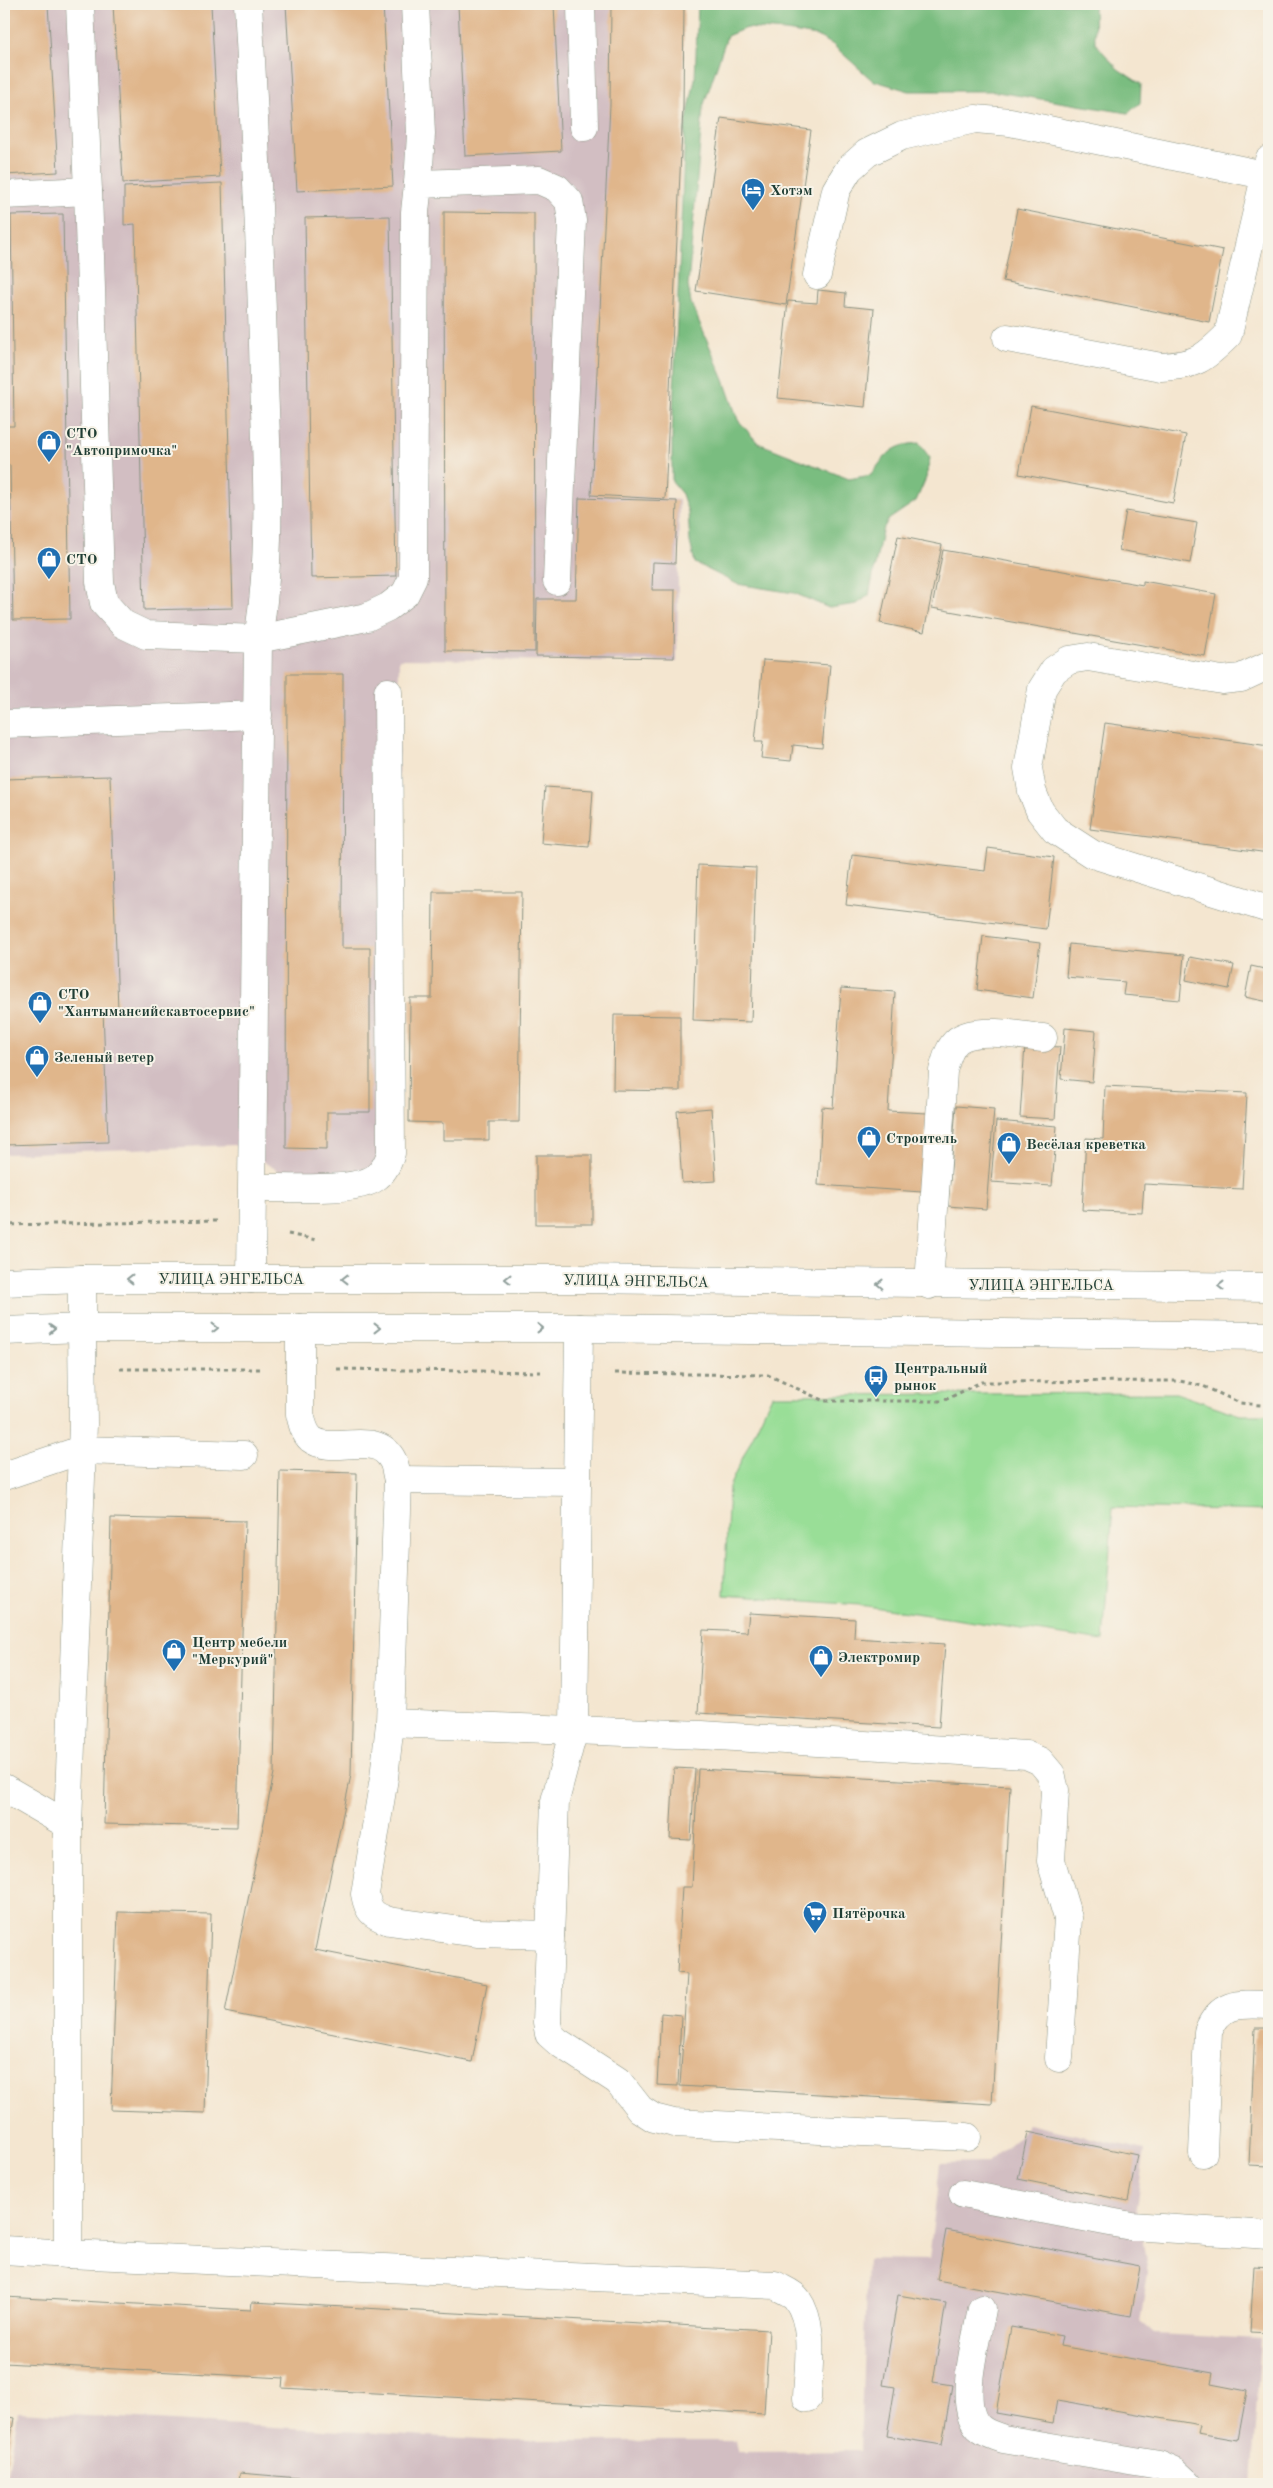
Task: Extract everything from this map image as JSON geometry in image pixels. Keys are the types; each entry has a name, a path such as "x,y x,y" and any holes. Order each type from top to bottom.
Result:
{"main road":[{"path":"80,4 88,191 100,582 104,603 123,624 146,635 258,639 367,617 405,594 413,578 415,212 421,134 415,4"},
{"path":"248,4 259,195 269,540 265,598 258,639 251,1279"},
{"path":"581,4 584,127"},
{"path":"817,275 836,190 849,169 868,153 902,136 975,120 1010,122 1268,170 1228,335 1210,353 1187,365 1161,367 1007,338"},
{"path":"418,184 539,180 557,188 569,201 572,221 557,581"},
{"path":"4,195 88,191"},
{"path":"1269,665 1241,678 1222,680 1088,657 1069,660 1054,670 1042,689 1028,768 1032,791 1040,811 1055,830 1092,854 1269,909"},
{"path":"253,1188 356,1186 374,1178 387,1166 391,1153 388,692"},
{"path":"4,724 258,715"},
{"path":"929,1284 943,1071 949,1051 959,1040 973,1034 990,1033 1043,1038"},
{"path":"68,2254 68,1825 81,1450 82,1279"},
{"name":"УЛИЦА ЭНГЕЛЬСА","path":"4,1282 82,1279 579,1279 1269,1287"},
{"path":"4,1331 82,1328 578,1328 1269,1336"},
{"path":"300,1328 300,1414 304,1427 311,1439 325,1443 369,1444 384,1449 393,1461 398,1480 390,1723 384,1778 365,1894 367,1907 377,1917 389,1921 477,1934 550,1935"},
{"path":"578,1328 574,1729 556,1801 547,2022 549,2034 618,2082 640,2109 654,2118 674,2123 967,2137"},
{"path":"4,1476 81,1450 244,1455"},
{"path":"398,1480 577,1482"},
{"path":"390,1723 574,1729 1026,1755 1040,1761 1051,1774 1055,1790 1052,1861 1068,1918 1059,2058"},
{"path":"4,1788 68,1825"},
{"path":"1203,2153 1208,2032 1213,2018 1225,2008 1241,2004 1269,2005"},
{"path":"962,2194 1131,2226 1269,2235"},
{"path":"4,2250 775,2285 797,2298 805,2316 809,2332 807,2398"},
{"path":"982,2309 967,2394 970,2414 981,2429 1003,2439 1159,2465 1175,2472 1188,2484"}],"path":[{"path":"82,1369 300,1369 768,1375 824,1401 943,1401 981,1382 1180,1381 1203,1386 1240,1403 1269,1406"}],"shaded area":[{"path":"4,4 684,4 683,108 664,316 665,499 679,500 677,662 399,659 395,1172 281,1172 234,1145 4,1154"},
{"path":"1028,2124 1145,2150 1136,2207 1148,2272 1140,2322 1154,2334 1261,2339 1251,2484 6,2484 18,2412 513,2441 736,2441 738,2452 860,2451 867,2259 929,2260 940,2163 988,2162 1017,2138"}],"green space":[{"path":"698,4 1094,4 1095,43 1118,69 1141,84 1140,103 1128,113 991,91 909,91 872,80 832,44 817,36 746,28 727,36 703,107 688,286 691,303 724,380 738,420 758,443 849,479 871,475 890,452 902,446 919,443 930,458 926,478 916,501 888,520 882,531 869,595 857,604 829,608 794,593 737,584 695,563 690,542 688,512 682,494 672,482 672,436 685,129 695,79"},
{"path":"1176,1393 1240,1415 1269,1415 1269,1511 1113,1507 1103,1641 860,1605 724,1595 729,1487 772,1395"}],"building":[{"path":"4,4 48,4 58,172 4,175"},
{"path":"113,4 211,4 220,177 123,183"},
{"path":"286,4 383,4 393,186 297,191"},
{"path":"458,4 554,4 561,151 465,156"},
{"path":"611,4 684,4 683,108 665,499 591,495 610,105"},
{"name":"Хотэм","path":"721,118 811,130 786,305 696,291"},
{"path":"222,183 233,608 144,610 135,224 124,225 124,187"},
{"path":"1017,209 1223,250 1209,322 1003,281"},
{"path":"444,212 534,213 535,652 445,651"},
{"path":"63,214 70,619 13,620 10,465 4,466 4,426 14,426 11,215"},
{"path":"390,216 396,576 311,578 305,218"},
{"path":"818,290 846,293 845,306 874,309 865,407 778,398 788,301 817,303"},
{"path":"1031,406 1186,435 1173,503 1019,474"},
{"path":"579,498 677,501 675,563 653,562 652,590 675,590 674,658 536,656 537,599 576,599"},
{"path":"1126,511 1197,523 1190,563 1119,550"},
{"path":"898,536 942,545 924,632 880,623"},
{"path":"943,550 1143,585 1143,581 1216,594 1205,656 932,608"},
{"path":"763,660 830,665 822,748 793,745 791,761 761,758 763,742 755,742"},
{"path":"287,674 343,674 342,948 370,948 370,1112 327,1112 327,1149 286,1148"},
{"path":"1105,723 1269,746 1269,853 1090,829"},
{"path":"110,776 118,1010 103,1010 108,1142 4,1145 4,779"},
{"path":"545,787 593,790 589,847 541,843"},
{"path":"988,848 1054,857 1046,929 846,905 852,855 985,871"},
{"path":"698,865 756,868 751,1022 693,1020"},
{"path":"433,892 522,892 519,1122 489,1122 489,1140 443,1140 443,1123 409,1122 410,998 432,998"},
{"path":"983,936 1040,943 1033,998 977,990"},
{"path":"1069,944 1184,955 1180,1000 1123,995 1125,982 1066,977"},
{"path":"1190,957 1234,965 1229,989 1186,980"},
{"path":"1251,966 1269,970 1269,1002 1245,997"},
{"path":"841,988 895,992 888,1111 927,1113 922,1192 818,1185 822,1107 833,1108"},
{"path":"614,1015 680,1016 680,1091 613,1090"},
{"path":"1065,1028 1096,1031 1092,1082 1061,1079"},
{"path":"1025,1045 1060,1047 1055,1119 1020,1117"},
{"path":"1105,1086 1247,1093 1242,1189 1144,1184 1142,1213 1082,1210 1086,1138 1103,1139"},
{"path":"956,1106 994,1109 986,1209 948,1206"},
{"path":"711,1108 716,1181 682,1183 677,1111"},
{"path":"996,1121 1057,1126 1052,1186 991,1182"},
{"path":"536,1155 592,1155 592,1224 536,1224"},
{"path":"280,1471 357,1473 351,1775 315,1950 487,1984 472,2062 225,2012 274,1773"},
{"name":"Центр мебели \"Меркурий\"","path":"111,1518 245,1521 237,1827 104,1824"},
{"name":"Электромир","path":"749,1613 855,1619 854,1638 945,1644 939,1727 698,1713 703,1630 747,1632"},
{"path":"674,1768 695,1769 691,1840 670,1839"},
{"path":"698,1769 1010,1786 992,2104 680,2086 687,1974 677,1973 682,1887 692,1887"},
{"path":"118,1912 211,1914 205,2113 111,2110"},
{"path":"661,2013 681,2015 678,2086 657,2085"},
{"path":"1255,2028 1269,2028 1269,2166 1249,2165"},
{"path":"1028,2132 1137,2155 1128,2201 1018,2179"},
{"path":"946,2230 1140,2266 1131,2316 937,2280"},
{"path":"1254,2266 1269,2267 1269,2333 1250,2332"},
{"path":"898,2295 946,2303 933,2382 952,2385 942,2445 887,2436 895,2387 883,2385"},
{"path":"4,2297 251,2310 252,2302 769,2330 764,2414 282,2388 283,2378 4,2363"},
{"path":"1011,2327 1062,2336 1060,2346 1213,2373 1211,2384 1247,2391 1238,2440 1198,2433 1200,2425 1057,2400 1053,2423 996,2413"},
{"path":"4,2416 14,2418 5,2472 4,2472"},
{"path":"240,2473 357,2483 357,2484 239,2484"}],"place":[{"name":"Хотэм","path":"753,211"},
{"name":"СТО \"Автопримочка\"","path":"49,463"},
{"name":"СТО","path":"49,580"},
{"name":"СТО \"Хантымансийскавтосервис\"","path":"40,1024"},
{"name":"Зеленый ветер","path":"37,1078"},
{"name":"Строитель","path":"869,1159"},
{"name":"Весёлая креветка","path":"1009,1165"},
{"name":"Центральный рынок","path":"876,1398"},
{"name":"Центр мебели \"Меркурий\"","path":"174,1672"},
{"name":"Электромир","path":"821,1678"},
{"name":"Пятёрочка","path":"815,1934"}]}
